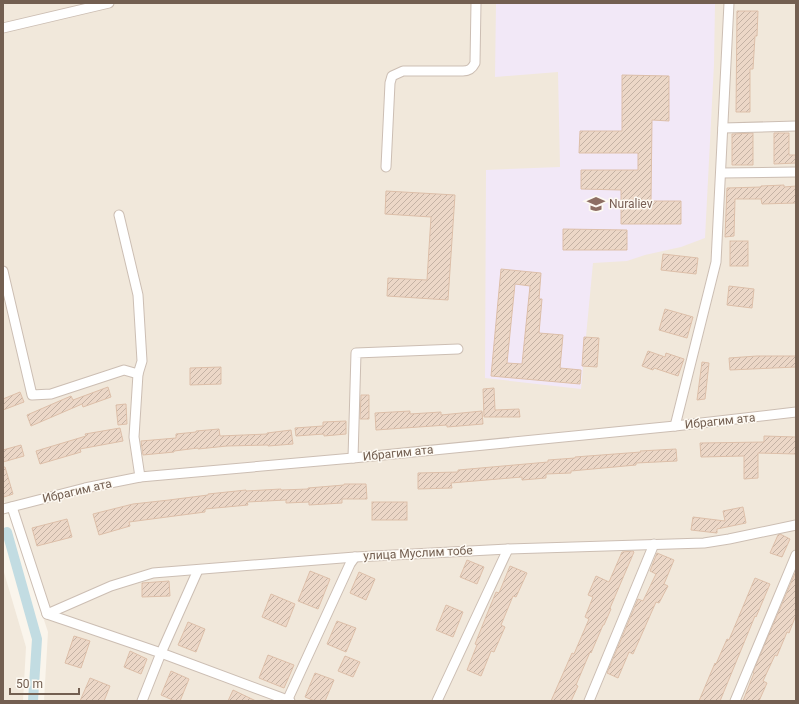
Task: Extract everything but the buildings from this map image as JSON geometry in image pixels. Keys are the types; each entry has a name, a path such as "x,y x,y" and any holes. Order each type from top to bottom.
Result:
{"street":[{"path":"3,28 109,3"},
{"path":"386,167 390,83 392,76 403,71 467,71 472,68 475,63 476,3"},
{"path":"675,426 716,262 729,3"},
{"path":"723,128 796,126"},
{"path":"721,173 796,172"},
{"path":"119,215 138,296 142,361 138,374 134,438 140,476"},
{"path":"3,271 32,395 51,394 124,370 138,374"},
{"path":"353,458 356,353 458,349"},
{"name":"Ибрагим ата","path":"3,509 85,488 140,476 353,458 675,426 796,412"},
{"path":"12,507 47,614 161,653 288,701 350,564 356,557"},
{"name":"улица Муслим тобе","path":"47,614 111,586 153,573 356,557 508,549 704,543 729,540 796,525"},
{"path":"589,701 654,544"},
{"path":"437,701 508,549"},
{"path":"735,701 796,556"},
{"path":"142,701 161,653 198,570"}],"shaded area":[{"path":"3,3 796,3 796,701 44,701 48,632 3,497"},
{"name":"Nuraliev","path":"496,3 715,3 714,64 705,238 681,247 645,255 627,261 593,263 581,389 485,378 486,170 560,167 558,72 495,77"},
{"path":"3,569 26,647 23,701 3,701"}],"waterway":[{"path":"7,532 37,639 33,701"}],"place":[{"name":"Nuraliev","path":"596,204"}]}
